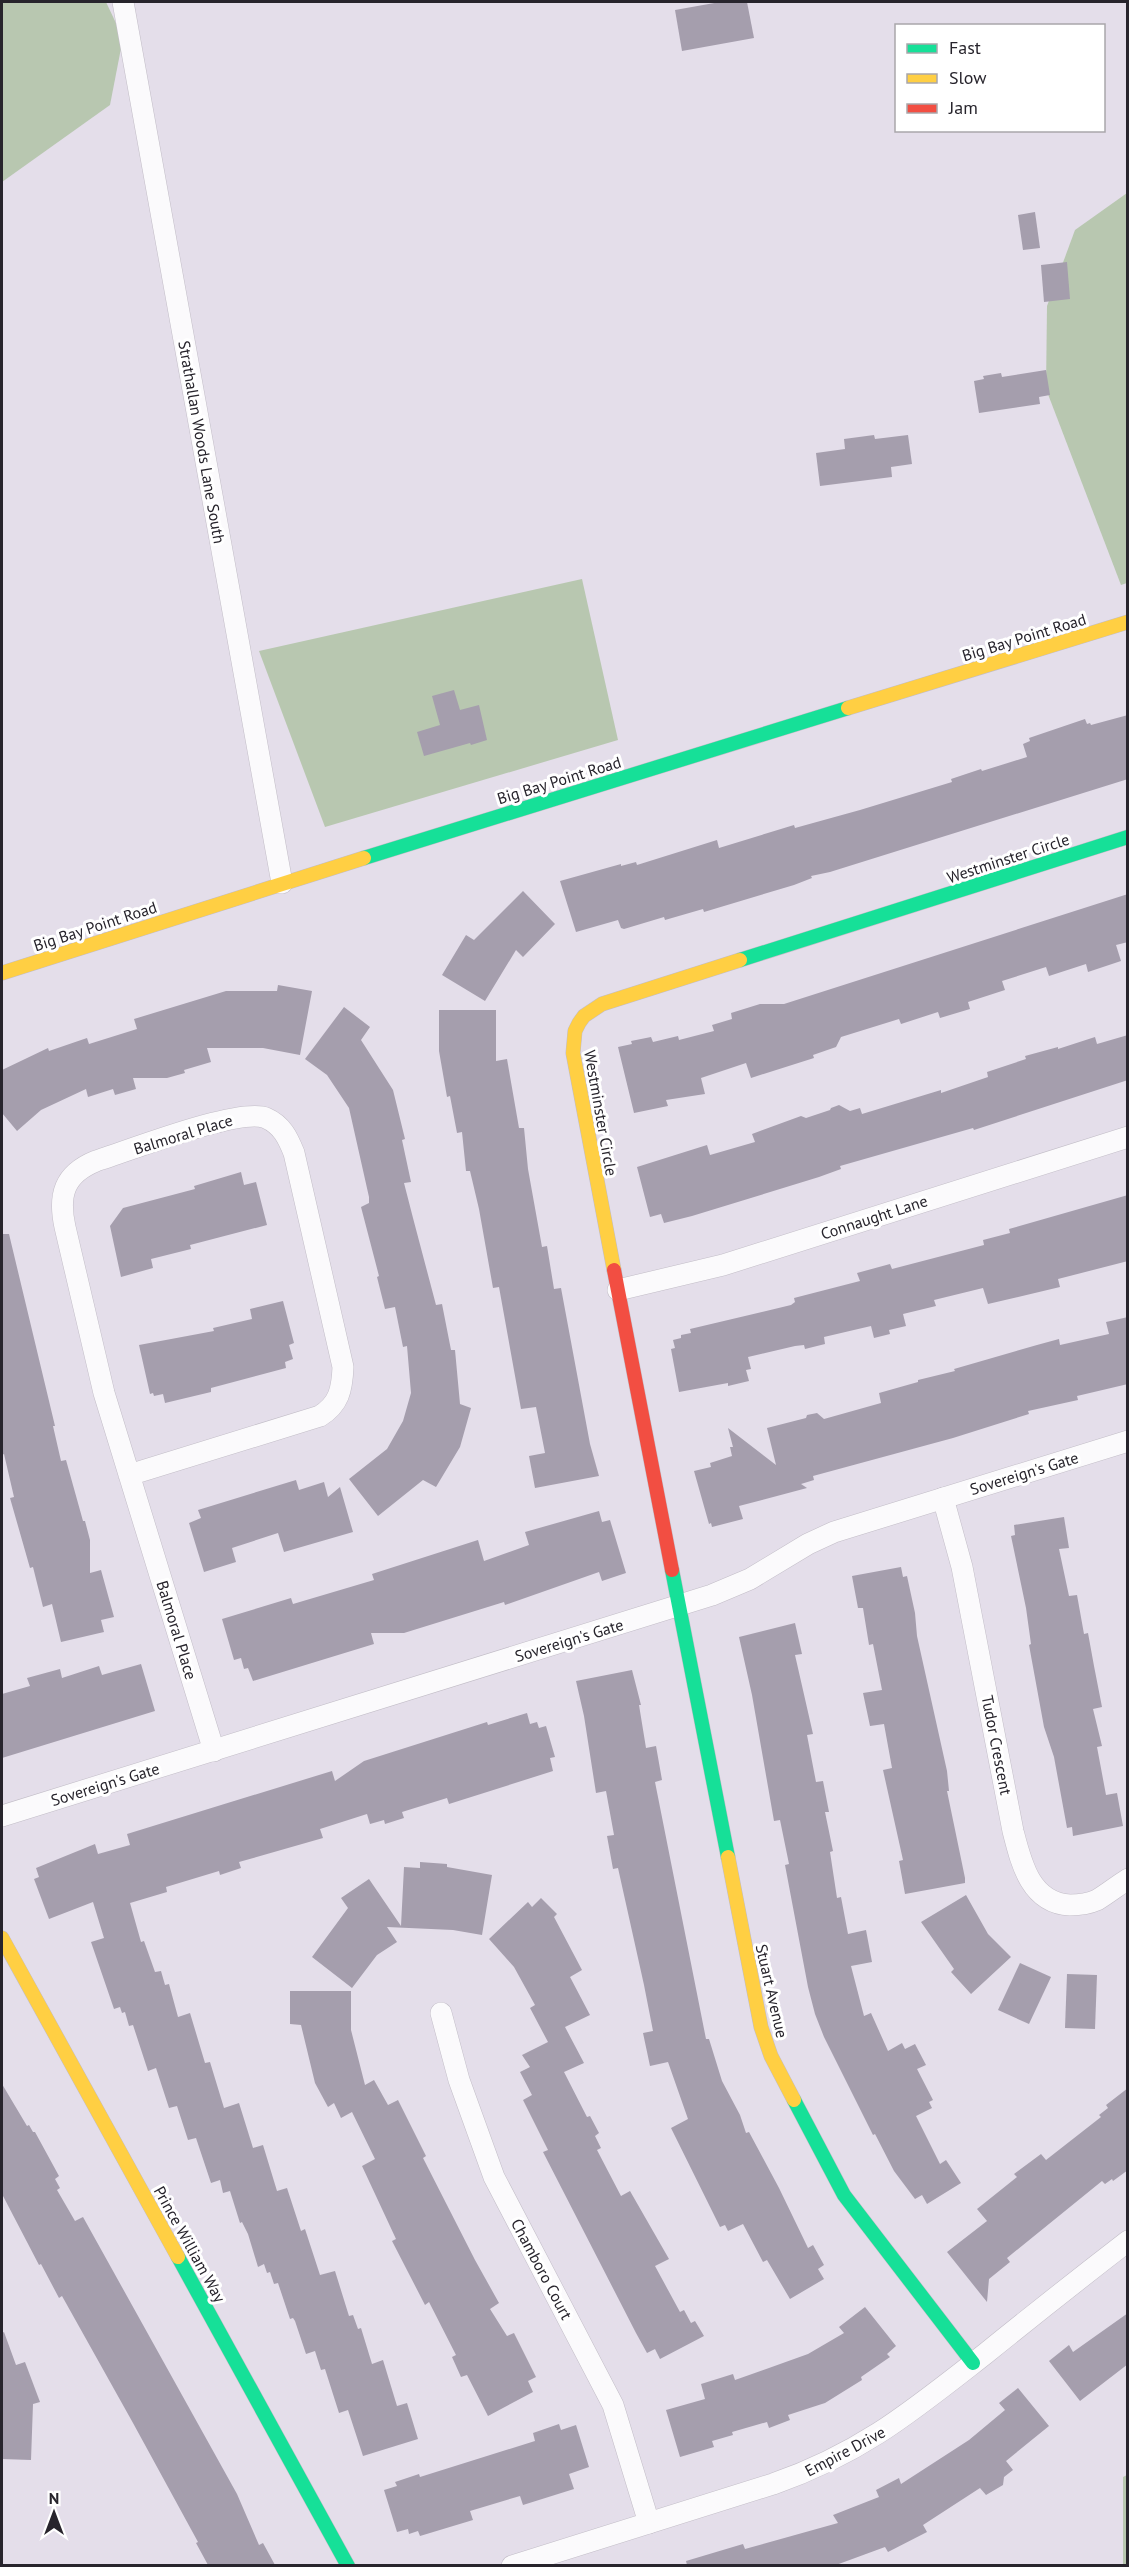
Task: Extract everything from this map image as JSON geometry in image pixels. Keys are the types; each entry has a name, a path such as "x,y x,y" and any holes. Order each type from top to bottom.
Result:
{"street":[{"name":"Strathallan Woods Lane South","path":"123,2 282,883"},
{"name":"Big Bay Point Road","path":"2,973 282,883 1128,622"},
{"name":"Westminster Circle","path":"679,1605 574,1067 572,1044 578,1023 591,1008 1128,837"},
{"name":"Balmoral Place","path":"129,1475 320,1416 337,1402 343,1367 294,1154 288,1138 278,1125 264,1117 235,1117 96,1161 76,1171 65,1190 62,1212 104,1393 129,1475 214,1751"},
{"name":"Connaught Lane","path":"618,1290 723,1265 1128,1137"},
{"name":"Sovereign's Gate","path":"2,1816 712,1595 750,1579 827,1534 1128,1441"},
{"name":"Tudor Crescent","path":"943,1498 962,1567 1013,1830 1021,1860 1033,1886 1046,1898 1063,1905 1080,1905 1096,1900 1128,1879"},
{"name":"Stuart Avenue","path":"679,1605 753,1989 771,2056 844,2196 973,2363"},
{"name":"Prince William Way","path":"2,1938 348,2565"},
{"name":"Chamboro Court","path":"441,2013 459,2080 494,2176 613,2405 650,2523"},
{"name":"Empire Drive","path":"512,2565 773,2484 821,2466 895,2424 1128,2241"}],"green space":[{"path":"2,2 106,2 123,38 110,105 2,182"},
{"path":"1127,193 1127,583 1121,585 1046,389 1047,306 1075,230"},
{"path":"582,579 618,740 325,827 259,651"},
{"path":"1127,2475 1128,2565 1123,2566 1123,2477"}],"building":[{"path":"720,2 747,2 754,38 682,51 675,10"},
{"path":"1035,212 1040,248 1023,250 1018,215"},
{"path":"1067,262 1070,299 1044,302 1041,265"},
{"path":"1046,370 1050,395 1039,397 1040,404 979,413 974,381 984,379 983,376 1001,373 1002,377"},
{"path":"874,435 875,439 908,435 912,464 891,467 892,477 820,486 816,453 845,449 844,439"},
{"path":"454,690 460,710 479,705 487,740 424,756 417,732 440,725 432,696"},
{"path":"1128,715 1128,779 811,876 812,878 794,885 704,912 703,909 665,920 664,917 624,929 621,928 618,920 576,932 560,881 621,864 621,866 636,862 637,865 717,840 719,848 794,825 795,828 860,810 952,782 951,779 981,769 982,771 1027,757 1023,744 1030,741 1029,738 1085,719 1087,724 1091,725"},
{"path":"523,891 555,924 523,957 516,950 485,1001 442,975 466,935 474,940"},
{"path":"1128,894 1128,942 1116,945 1121,961 1088,972 1086,964 1049,976 1046,967 1002,981 1005,990 968,1002 970,1009 940,1018 938,1012 901,1024 899,1019 841,1037 836,1047 813,1055 814,1058 751,1078 746,1063 701,1078 705,1094 666,1100 668,1106 634,1113 618,1047 632,1044 631,1041 651,1037 653,1042 678,1036 679,1040 714,1031 712,1025 732,1019 731,1013 760,1004 784,1004"},
{"path":"278,985 312,991 300,1055 263,1048 207,1048 211,1062 167,1078 133,1078 136,1089 115,1095 113,1089 88,1097 86,1089 41,1110 17,1131 2,1113 2,1070 48,1048 49,1051 87,1038 89,1044 137,1029 134,1019 226,991 277,991"},
{"path":"344,1007 370,1027 361,1040 393,1090 405,1139 402,1140 411,1182 404,1183 436,1305 442,1304 451,1350 455,1350 460,1404 471,1408 460,1447 436,1487 423,1480 378,1516 349,1479 387,1449 403,1421 411,1393 407,1346 403,1347 395,1307 385,1309 377,1277 379,1276 361,1207 369,1203 369,1197 349,1108 327,1075 305,1059"},
{"path":"439,1010 496,1010 496,1061 507,1059 519,1128 524,1128 528,1169 542,1247 547,1246 554,1289 561,1288 590,1444 599,1476 535,1488 529,1456 545,1453 536,1407 521,1409 499,1287 493,1288 479,1209 470,1171 466,1171 462,1132 457,1133 450,1096 447,1097 439,1051"},
{"path":"1128,1035 1128,1080 974,1130 973,1128 840,1166 841,1169 819,1177 692,1216 664,1223 661,1214 650,1217 637,1167 707,1145 710,1155 755,1142 752,1134 801,1116 806,1118 830,1110 839,1105 850,1111 860,1108 862,1114 941,1090 941,1093 988,1077 987,1072 1026,1059 1025,1056 1058,1047 1058,1049 1095,1037 1097,1044"},
{"path":"241,1172 244,1185 256,1182 267,1225 190,1245 191,1249 151,1259 153,1268 121,1277 110,1226 123,1208 195,1189 194,1186"},
{"path":"1128,1195 1128,1261 1058,1279 1060,1287 988,1304 983,1288 934,1300 936,1306 903,1314 906,1326 889,1330 890,1334 874,1338 871,1326 824,1337 825,1344 805,1349 804,1345 795,1346 748,1357 751,1369 746,1370 749,1381 679,1392 671,1349 675,1348 673,1340 691,1333 690,1329 791,1305 795,1302 794,1298 860,1281 857,1273 890,1264 892,1269 984,1245 983,1240 1010,1233 1009,1229"},
{"path":"2,1234 9,1234 55,1426 53,1426 61,1461 66,1460 90,1540 90,1573 101,1570 114,1617 101,1620 104,1632 61,1642 52,1604 43,1607 33,1567 30,1568 10,1498 14,1497 4,1454 2,1455"},
{"path":"283,1301 294,1343 289,1345 293,1359 285,1362 286,1368 211,1388 211,1392 165,1403 163,1394 154,1396 153,1393 150,1394 139,1345 214,1331 213,1328 252,1319 250,1309"},
{"path":"1128,1317 1128,1384 1077,1396 1078,1400 1028,1411 1029,1414 953,1438 813,1476 814,1480 801,1484 807,1488 739,1506 743,1519 712,1527 711,1523 709,1524 694,1471 711,1467 710,1463 732,1456 730,1447 733,1447 728,1428 776,1465 767,1428 806,1418 807,1415 817,1413 824,1419 881,1403 879,1393 1037,1345 1059,1339 1060,1345 1109,1334 1106,1322"},
{"path":"296,1480 299,1490 324,1482 328,1497 340,1487 353,1532 284,1552 278,1533 232,1548 236,1562 204,1572 189,1523 201,1518 198,1510"},
{"path":"599,1511 602,1522 610,1520 626,1573 602,1581 599,1572 505,1605 504,1602 404,1633 371,1633 374,1644 253,1681 248,1668 244,1669 241,1658 234,1660 222,1619 291,1598 293,1604 374,1580 372,1574 478,1540 484,1561 529,1545 525,1532"},
{"path":"1064,1517 1069,1548 1059,1549 1069,1596 1077,1595 1084,1634 1088,1633 1102,1707 1093,1709 1102,1746 1097,1747 1106,1795 1117,1793 1123,1826 1073,1836 1072,1827 1067,1828 1054,1757 1044,1727 1029,1645 1031,1644 1026,1608 1011,1536 1015,1535 1014,1525"},
{"path":"901,1567 903,1577 907,1576 915,1613 917,1636 947,1771 949,1791 947,1791 965,1878 965,1883 905,1894 899,1861 903,1860 883,1770 892,1768 884,1724 870,1726 863,1693 882,1690 873,1644 869,1645 863,1608 858,1608 852,1576"},
{"path":"795,1623 802,1654 795,1655 813,1734 807,1735 816,1782 823,1781 829,1812 825,1812 833,1851 830,1852 837,1898 841,1897 848,1934 866,1930 872,1962 851,1966 864,2016 871,2013 888,2051 902,2043 905,2049 915,2044 926,2065 917,2069 933,2100 929,2102 932,2108 916,2116 940,2164 946,2160 961,2183 927,2204 922,2195 915,2199 894,2171 875,2134 873,2135 824,2037 808,1987 785,1865 789,1864 780,1820 774,1821 752,1695 739,1637"},
{"path":"141,1664 155,1711 2,1758 2,1694 30,1686 27,1678 60,1669 62,1678 99,1666 102,1675"},
{"path":"632,1670 641,1705 639,1705 646,1748 656,1746 662,1780 655,1782 706,2039 709,2039 722,2081 740,2115 746,2133 749,2132 808,2248 813,2245 824,2265 818,2269 824,2279 790,2299 767,2260 763,2262 743,2224 728,2231 725,2225 720,2227 671,2128 688,2119 668,2062 650,2066 643,2033 653,2031 618,1868 613,1869 607,1836 614,1835 606,1791 596,1793 576,1681"},
{"path":"527,1713 530,1724 537,1722 539,1728 546,1726 555,1757 550,1758 553,1771 449,1804 447,1798 402,1812 404,1818 385,1824 384,1820 370,1824 367,1814 320,1829 323,1838 239,1862 241,1868 220,1875 219,1871 166,1887 167,1892 130,1903 141,1942 144,1941 155,1972 161,1971 165,1985 169,1984 178,2017 190,2013 205,2063 210,2062 224,2108 239,2103 253,2148 263,2145 277,2191 287,2188 301,2231 305,2229 320,2275 335,2271 349,2316 353,2315 358,2329 361,2328 372,2364 383,2360 397,2406 407,2403 418,2439 363,2456 348,2410 339,2413 325,2369 321,2370 315,2351 306,2354 295,2321 293,2318 290,2319 278,2283 274,2284 264,2264 258,2267 248,2234 242,2222 240,2223 230,2191 223,2193 220,2180 211,2183 196,2138 188,2140 177,2106 169,2108 156,2068 148,2071 133,2025 129,2026 125,2012 122,2013 120,2007 114,2009 91,1942 104,1938 93,1902 49,1919 34,1879 39,1877 36,1868 95,1844 98,1854 130,1845 127,1834 332,1771 335,1781 364,1761 487,1722 488,1725"},
{"path":"420,1862 447,1864 447,1867 492,1875 482,1935 453,1930 387,1927 397,1942 377,1955 352,1988 312,1957 348,1908 341,1898 369,1879 401,1926 404,1867 420,1868"},
{"path":"966,1895 988,1934 1011,1957 971,1994 951,1972 954,1969 921,1922"},
{"path":"541,1898 557,1914 554,1917 582,1970 570,1977 590,2015 565,2027 584,2063 564,2072 587,2117 590,2116 599,2133 595,2136 601,2148 597,2150 621,2196 630,2191 669,2259 655,2266 680,2312 684,2310 691,2323 695,2321 704,2336 660,2359 655,2349 647,2353 636,2333 543,2152 548,2150 523,2100 532,2095 520,2072 530,2067 522,2055 548,2042 530,2008 535,2005 514,1967 489,1939 528,1902 532,1907"},
{"path":"1020,1963 1051,1977 1029,2024 998,2010"},
{"path":"1067,1974 1097,1975 1095,2029 1065,2028"},
{"path":"290,1991 351,1991 351,2030 365,2085 374,2080 388,2105 398,2100 426,2156 423,2158 499,2303 490,2309 507,2336 514,2333 536,2377 528,2381 533,2392 488,2416 467,2375 461,2377 452,2357 456,2355 429,2302 425,2305 392,2241 396,2239 362,2166 375,2159 352,2112 341,2118 334,2103 328,2107 315,2083 301,2025 290,2024"},
{"path":"2,2084 27,2126 29,2125 35,2132 59,2176 55,2179 60,2188 57,2190 75,2221 83,2217 237,2494 259,2545 263,2543 275,2565 208,2565 196,2543 198,2542 133,2423 62,2296 59,2298 41,2264 39,2265 2,2194"},
{"path":"1128,2088 1128,2170 1113,2181 1112,2179 1105,2184 1102,2181 1007,2258 1010,2262 989,2279 987,2302 947,2252 987,2221 977,2209 1017,2177 1014,2174 1041,2154 1046,2160 1101,2117 1099,2115 1108,2108 1106,2105"},
{"path":"865,2307 896,2346 887,2354 890,2357 861,2377 862,2380 825,2403 788,2415 790,2420 769,2428 767,2422 732,2432 733,2435 712,2441 714,2447 680,2457 666,2410 705,2399 701,2384 733,2374 735,2380 808,2354 844,2333 839,2327"},
{"path":"1128,2313 1128,2364 1080,2401 1049,2361 1069,2345 1073,2352"},
{"path":"4,2332 16,2365 25,2362 40,2402 33,2404 31,2460 2,2459 2,2333"},
{"path":"1018,2388 1049,2426 1006,2461 1013,2470 1004,2477 1003,2485 986,2495 980,2488 923,2525 927,2532 888,2552 885,2547 836,2565 687,2565 686,2561 743,2544 745,2549 838,2523 833,2515 879,2497 876,2490 899,2478 901,2484 969,2440 1005,2410 999,2403"},
{"path":"559,2424 561,2430 576,2425 589,2467 569,2474 574,2489 523,2505 520,2496 470,2511 473,2520 420,2536 418,2531 409,2534 408,2529 397,2532 384,2490 397,2486 395,2482 419,2474 420,2477 535,2441 533,2433"}],"traffic: fast":[{"path":"364,858 848,708"},
{"path":"740,960 1128,837"},
{"path":"672,1570 728,1857"},
{"path":"794,2100 844,2195 973,2363"},
{"path":"178,2257 348,2566"}],"traffic: slow":[{"path":"848,708 1128,622"},
{"path":"2,973 364,858"},
{"path":"614,1270 573,1053 575,1031 584,1016 602,1004 740,960"},
{"path":"728,1857 761,2027 771,2056 794,2100"},
{"path":"2,1938 178,2257"}],"traffic: jam":[{"path":"614,1270 672,1570"}]}
